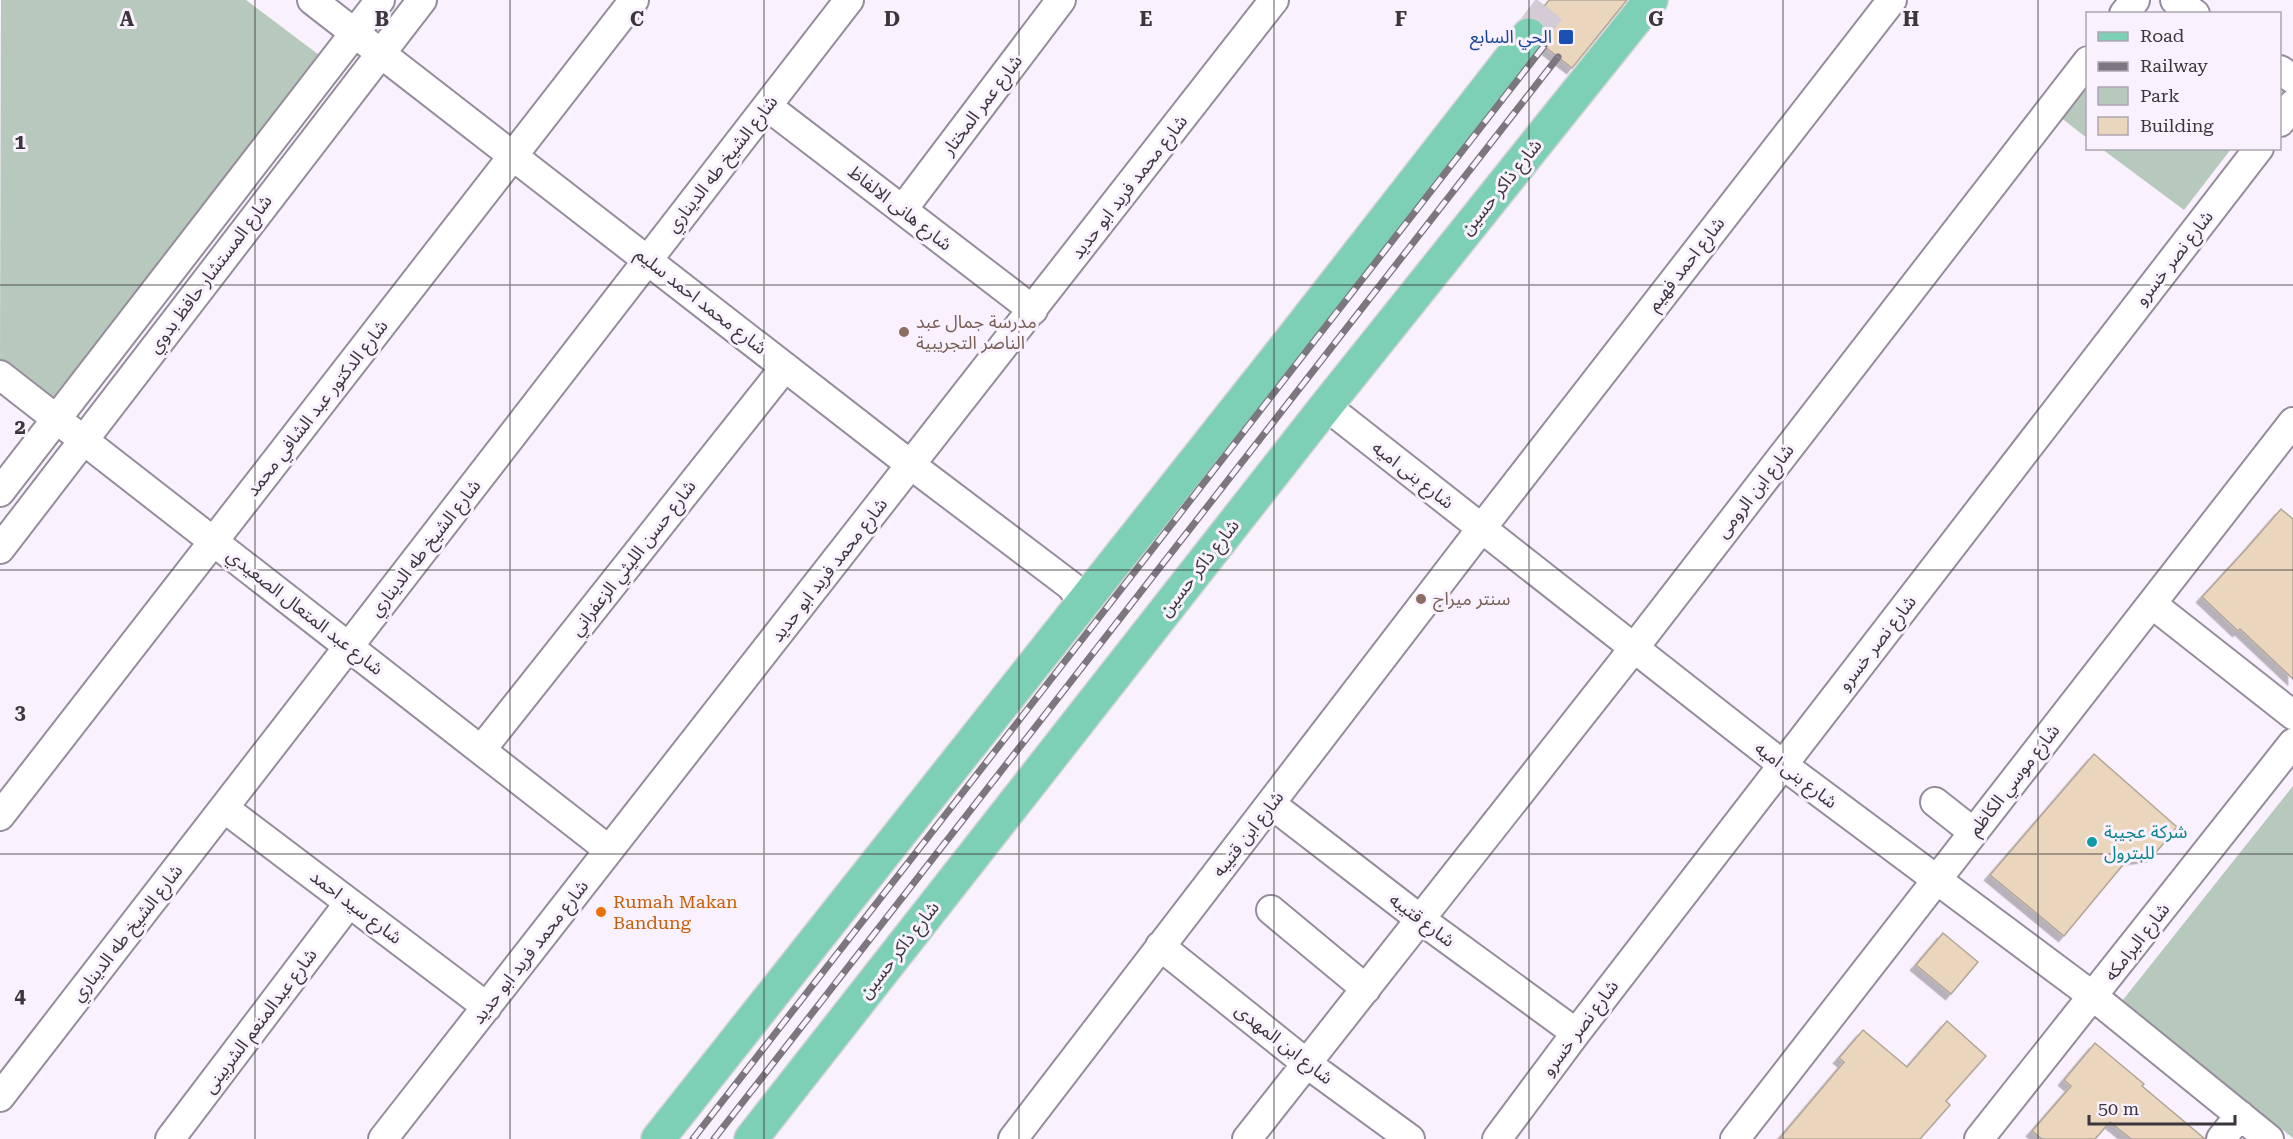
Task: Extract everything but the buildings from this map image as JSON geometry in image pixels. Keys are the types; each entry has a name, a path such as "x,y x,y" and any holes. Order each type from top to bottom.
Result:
{"main road":[{"name":"شارع ذاكر حسين","path":"752,1139 1326,406 1651,0"},
{"path":"658,1139 1079,608 1529,34"}],"street":[{"name":"شارع محمد احمد سليم","path":"312,0 911,465 1071,586 1078,596 1079,608"},
{"name":"شارع المستشار حافظ بدوي","path":"0,492 380,0"},
{"name":"شارع المستشار حافظ بدوي","path":"0,549 422,0"},
{"name":"شارع الدكتور عبد الشافي محمد","path":"0,816 634,0"},
{"name":"شارع الشيخ طه الديناري","path":"0,1097 849,0"},
{"name":"شارع عمر المختار","path":"903,209 1060,0"},
{"name":"شارع محمد فريد ابو حديد","path":"383,1139 1274,0"},
{"name":"شارع احمد فهيم","path":"1481,529 1892,0"},
{"path":"2126,12 2135,0"},
{"path":"2175,0 2192,12"},
{"name":"شارع ابن الرومى","path":"1247,1139 1634,648 2086,64"},
{"path":"2281,121 2293,104"},
{"name":"شارع هانى الالفاظ","path":"767,106 1033,310"},
{"name":"شارع نصر خسرو","path":"1497,1139 1576,1033 2257,150"},
{"name":"شارع حسن الليثي الزعفراني","path":"481,750 785,367"},
{"name":"شارع عبد المتعال الصعيدي","path":"0,375 609,850"},
{"name":"شارع بنى اميه","path":"1326,406 1783,765 2094,997 2269,1139"},
{"name":"شارع موسي الكاظم","path":"1735,1139 2293,422"},
{"name":"شارع ابن قتيبه","path":"1013,1139 1481,529"},
{"path":"2152,604 2293,715"},
{"name":"شارع البرامكه","path":"1979,1139 2094,997 2293,743"},
{"path":"1935,802 1973,832"},
{"name":"شارع قتيبه","path":"1271,804 1420,919 1576,1033"},
{"name":"شارع سيد احمد","path":"224,807 487,1007"},
{"name":"شارع عبدالمنعم الشربينى","path":"170,1139 350,903"},
{"path":"1271,910 1366,988"},
{"name":"شارع ابن المهدى","path":"1160,946 1306,1063 1410,1139"},
{"path":"2221,1139 2240,1115"}],"green space":[{"path":"1,0 246,0 323,58 55,405 0,363"},
{"path":"2086,81 2086,137 2060,117"},
{"path":"2103,150 2230,150 2184,210"},
{"path":"2293,786 2293,1138 2122,1001"}],"tunnel":[{"path":"1529,35 1556,0"}],"railway":[{"path":"693,1139 1544,46"},
{"path":"714,1139 1558,57"}],"place":[{"name":"الحي السابع","path":"1566,37"},
{"name":"مدرسة جمال عبد الناصر التجريبية","path":"904,332"},
{"name":"سنتر ميراج","path":"1421,599"},
{"name":"شركة عجيبة للبترول","path":"2092,842"},
{"name":"Rumah Makan Bandung","path":"601,912"}]}
